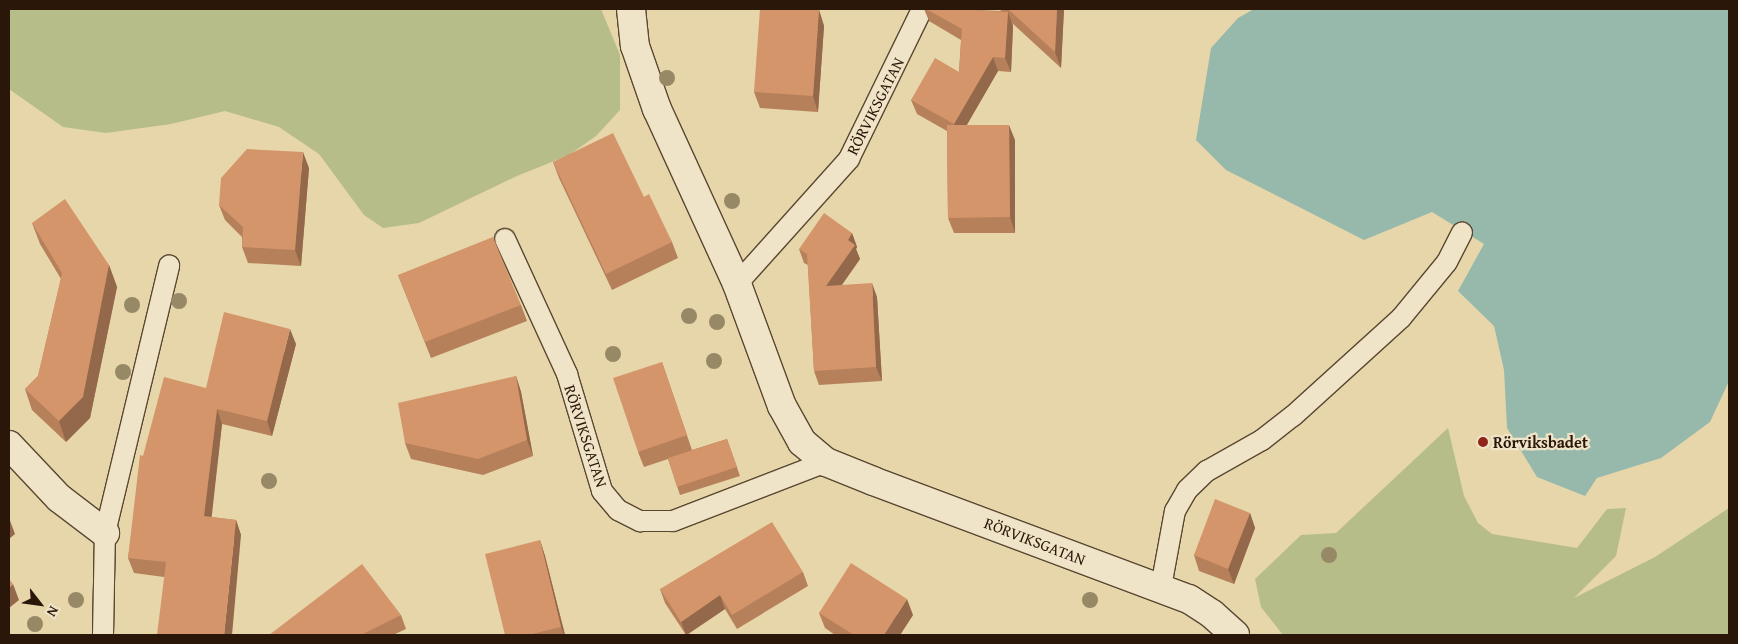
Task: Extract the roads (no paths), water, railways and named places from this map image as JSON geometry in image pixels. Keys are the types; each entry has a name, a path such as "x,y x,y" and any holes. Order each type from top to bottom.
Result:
{"street":[{"name":"RÖRVIKSGATAN","path":"631,9 635,46 657,109 737,284 782,406 802,442 826,462 1161,587 1212,614 1235,635"},
{"path":"9,445 59,498 105,533"}],"lane":[{"name":"RÖRVIKSGATAN","path":"737,284 849,159 922,9"},
{"path":"1161,587 1175,511 1186,490 1207,471 1262,440 1293,416 1401,318 1447,262 1462,233"},
{"name":"RÖRVIKSGATAN","path":"505,239 567,374 602,491 618,510 640,522 673,521 826,462"},
{"path":"103,635 105,533 169,266"}],"place":[{"name":"Rörviksbadet","path":"1483,442"}]}
